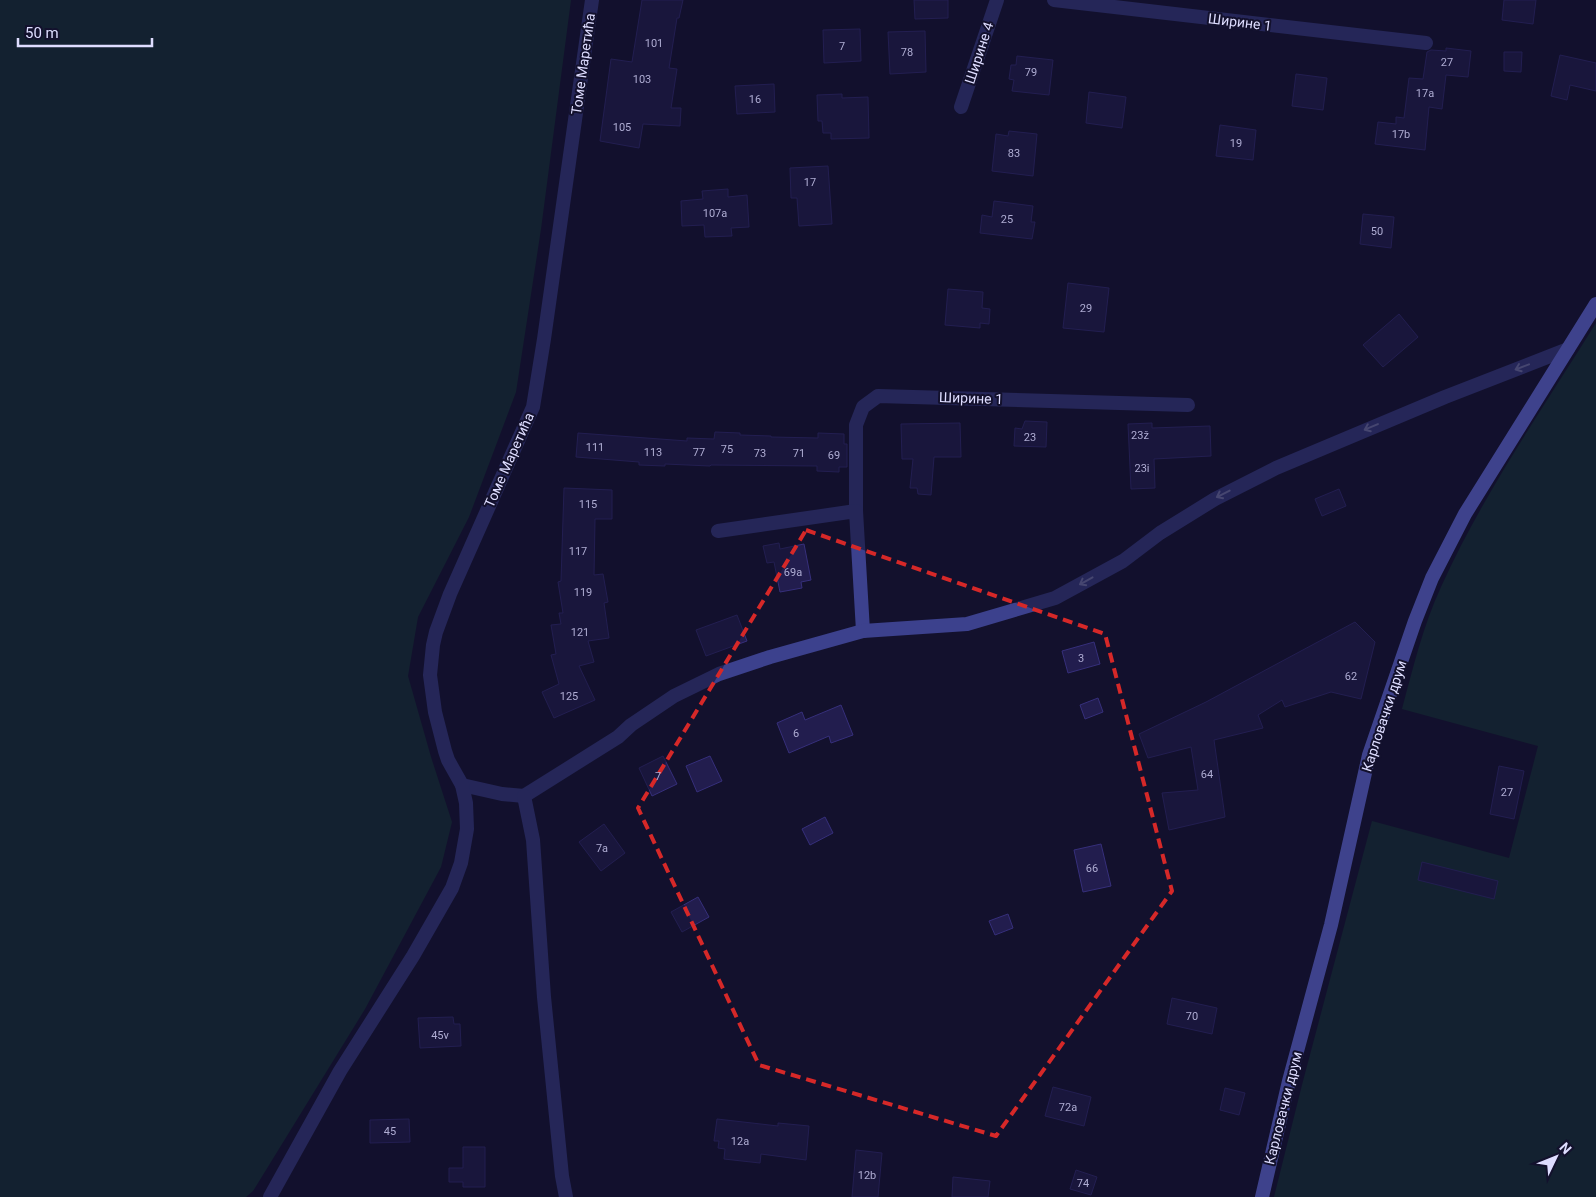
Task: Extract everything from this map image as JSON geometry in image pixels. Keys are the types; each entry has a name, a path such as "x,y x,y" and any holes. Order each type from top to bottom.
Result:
{"main road":[{"name":"Карловачки друм","path":"1262,1197 1289,1081 1331,925 1369,755 1415,621 1432,578 1465,514 1596,304"}],"street":[{"name":"Томе Маретића","path":"270,1197 340,1070 413,956 452,888 461,863 467,829 466,803 462,785 448,760 435,712 430,675 433,645 447,601 533,407 592,0"},
{"name":"Ширине 4","path":"961,107 997,0"},
{"name":"Ширине 1","path":"1054,0 1426,43"},
{"path":"462,785 502,794 524,796 618,737 631,725 674,696 719,674 770,657 863,631 968,624 1055,598 1122,561 1160,533 1215,499 1276,468 1446,397 1568,349"},
{"name":"Ширине 1","path":"863,631 856,511 856,425 863,407 878,396 1188,405"},
{"path":"718,531 856,511"},
{"path":"524,796 533,840 544,997 562,1176 566,1197"}],"highlighted area":[{"path":"806,530 1105,634 1172,891 996,1136 759,1065 638,808"}],"green space":[{"path":"0,0 571,0 541,229 516,392 469,517 418,617 408,676 452,822 441,867 365,1009 253,1191 246,1197 0,1197"},
{"path":"1596,323 1596,1197 1274,1197 1372,821 1509,858 1538,746 1402,709 1429,617 1441,587 1475,519"}],"building":[{"path":"642,0 683,0 679,18 677,18 669,68 677,69 671,108 681,108 680,126 643,124 639,148 600,141 611,59 632,62"},
{"path":"914,0 948,0 948,18 915,19"},
{"path":"1504,0 1536,0 1533,24 1502,20"},
{"path":"860,29 861,61 824,63 823,30"},
{"path":"925,31 926,72 890,74 888,32"},
{"path":"1446,48 1471,51 1468,77 1446,75 1442,109 1429,107 1425,150 1375,144 1378,122 1396,124 1396,117 1404,118 1409,78 1423,79 1427,52 1431,50 1446,51"},
{"path":"1504,52 1522,52 1521,72 1504,71"},
{"path":"1560,55 1596,63 1596,91 1570,85 1567,100 1551,96"},
{"path":"1017,56 1053,60 1049,95 1012,91 1014,80 1009,79 1011,65 1016,65"},
{"path":"1296,74 1327,78 1323,110 1292,106"},
{"path":"774,84 775,112 737,114 735,86"},
{"path":"1089,92 1126,97 1122,128 1086,123"},
{"path":"842,94 842,98 868,97 869,138 831,139 831,133 823,133 822,121 818,121 817,95"},
{"path":"1220,125 1256,130 1253,160 1216,156"},
{"path":"1009,131 1037,134 1033,176 992,171 996,134 1008,136"},
{"path":"828,166 832,224 799,226 797,198 791,198 790,168"},
{"path":"728,189 728,197 747,195 749,227 731,228 732,236 705,237 704,225 682,226 681,201 703,199 702,191"},
{"path":"994,201 1033,206 1031,222 1035,222 1032,239 980,233 982,215 992,217"},
{"path":"1363,214 1394,217 1391,248 1360,244"},
{"path":"1068,283 1109,288 1104,332 1063,328"},
{"path":"948,289 983,292 982,308 990,309 989,324 980,323 980,328 945,325"},
{"path":"1399,314 1418,337 1383,367 1363,345"},
{"path":"1025,421 1047,422 1046,447 1014,446 1015,428 1022,429"},
{"path":"960,423 961,457 934,457 931,495 918,494 917,488 910,488 913,459 902,459 901,424"},
{"path":"1152,423 1152,428 1210,426 1211,456 1154,459 1155,488 1131,489 1128,424"},
{"path":"715,432 771,437 818,438 818,433 844,434 844,444 847,444 847,467 839,467 839,472 817,471 817,466 665,464 665,466 639,465 639,462 576,457 578,433 687,441 687,438 714,439"},
{"path":"564,488 612,490 612,519 595,519 594,575 603,574 608,602 604,603 609,638 588,641 594,662 579,666 595,700 554,718 542,692 559,684 551,655 556,654 551,625 561,624 559,613 563,613 558,582 561,581"},
{"path":"1339,489 1346,506 1322,516 1315,499"},
{"path":"779,543 780,549 804,544 811,580 801,582 802,588 780,592 774,562 767,563 763,546"},
{"path":"737,615 747,641 706,656 696,630"},
{"path":"1355,622 1375,642 1361,699 1331,692 1285,707 1282,700 1258,715 1263,728 1214,740 1225,817 1169,830 1162,793 1198,790 1191,747 1148,758 1139,734 1206,702"},
{"path":"1094,642 1100,664 1068,673 1062,651"},
{"path":"1098,698 1103,712 1085,719 1080,705"},
{"path":"841,705 853,735 831,743 829,736 789,753 777,723 802,712 805,720"},
{"path":"663,756 677,784 652,796 639,768"},
{"path":"710,756 722,781 697,792 686,766"},
{"path":"1499,766 1524,771 1514,819 1490,814"},
{"path":"825,817 833,833 810,845 802,829"},
{"path":"604,824 625,853 601,871 579,842"},
{"path":"1101,844 1111,886 1083,892 1074,850"},
{"path":"1422,862 1498,881 1494,899 1418,880"},
{"path":"698,897 709,917 682,932 671,912"},
{"path":"1008,914 1013,928 995,935 989,921"},
{"path":"1172,998 1217,1008 1212,1034 1167,1024"},
{"path":"453,1017 454,1024 460,1024 461,1046 420,1048 418,1018"},
{"path":"1053,1087 1091,1097 1084,1126 1045,1116"},
{"path":"1225,1088 1245,1093 1239,1115 1220,1110"},
{"path":"409,1119 410,1142 370,1143 370,1120"},
{"path":"717,1119 778,1126 778,1123 809,1126 806,1160 761,1154 760,1163 724,1159 725,1149 718,1148 719,1141 714,1141"},
{"path":"463,1147 485,1147 485,1187 463,1187 463,1182 449,1182 449,1168 463,1168"},
{"path":"856,1150 882,1153 878,1197 852,1197"},
{"path":"1076,1170 1097,1177 1091,1195 1070,1189"},
{"path":"953,1177 990,1181 988,1197 952,1197"}]}
